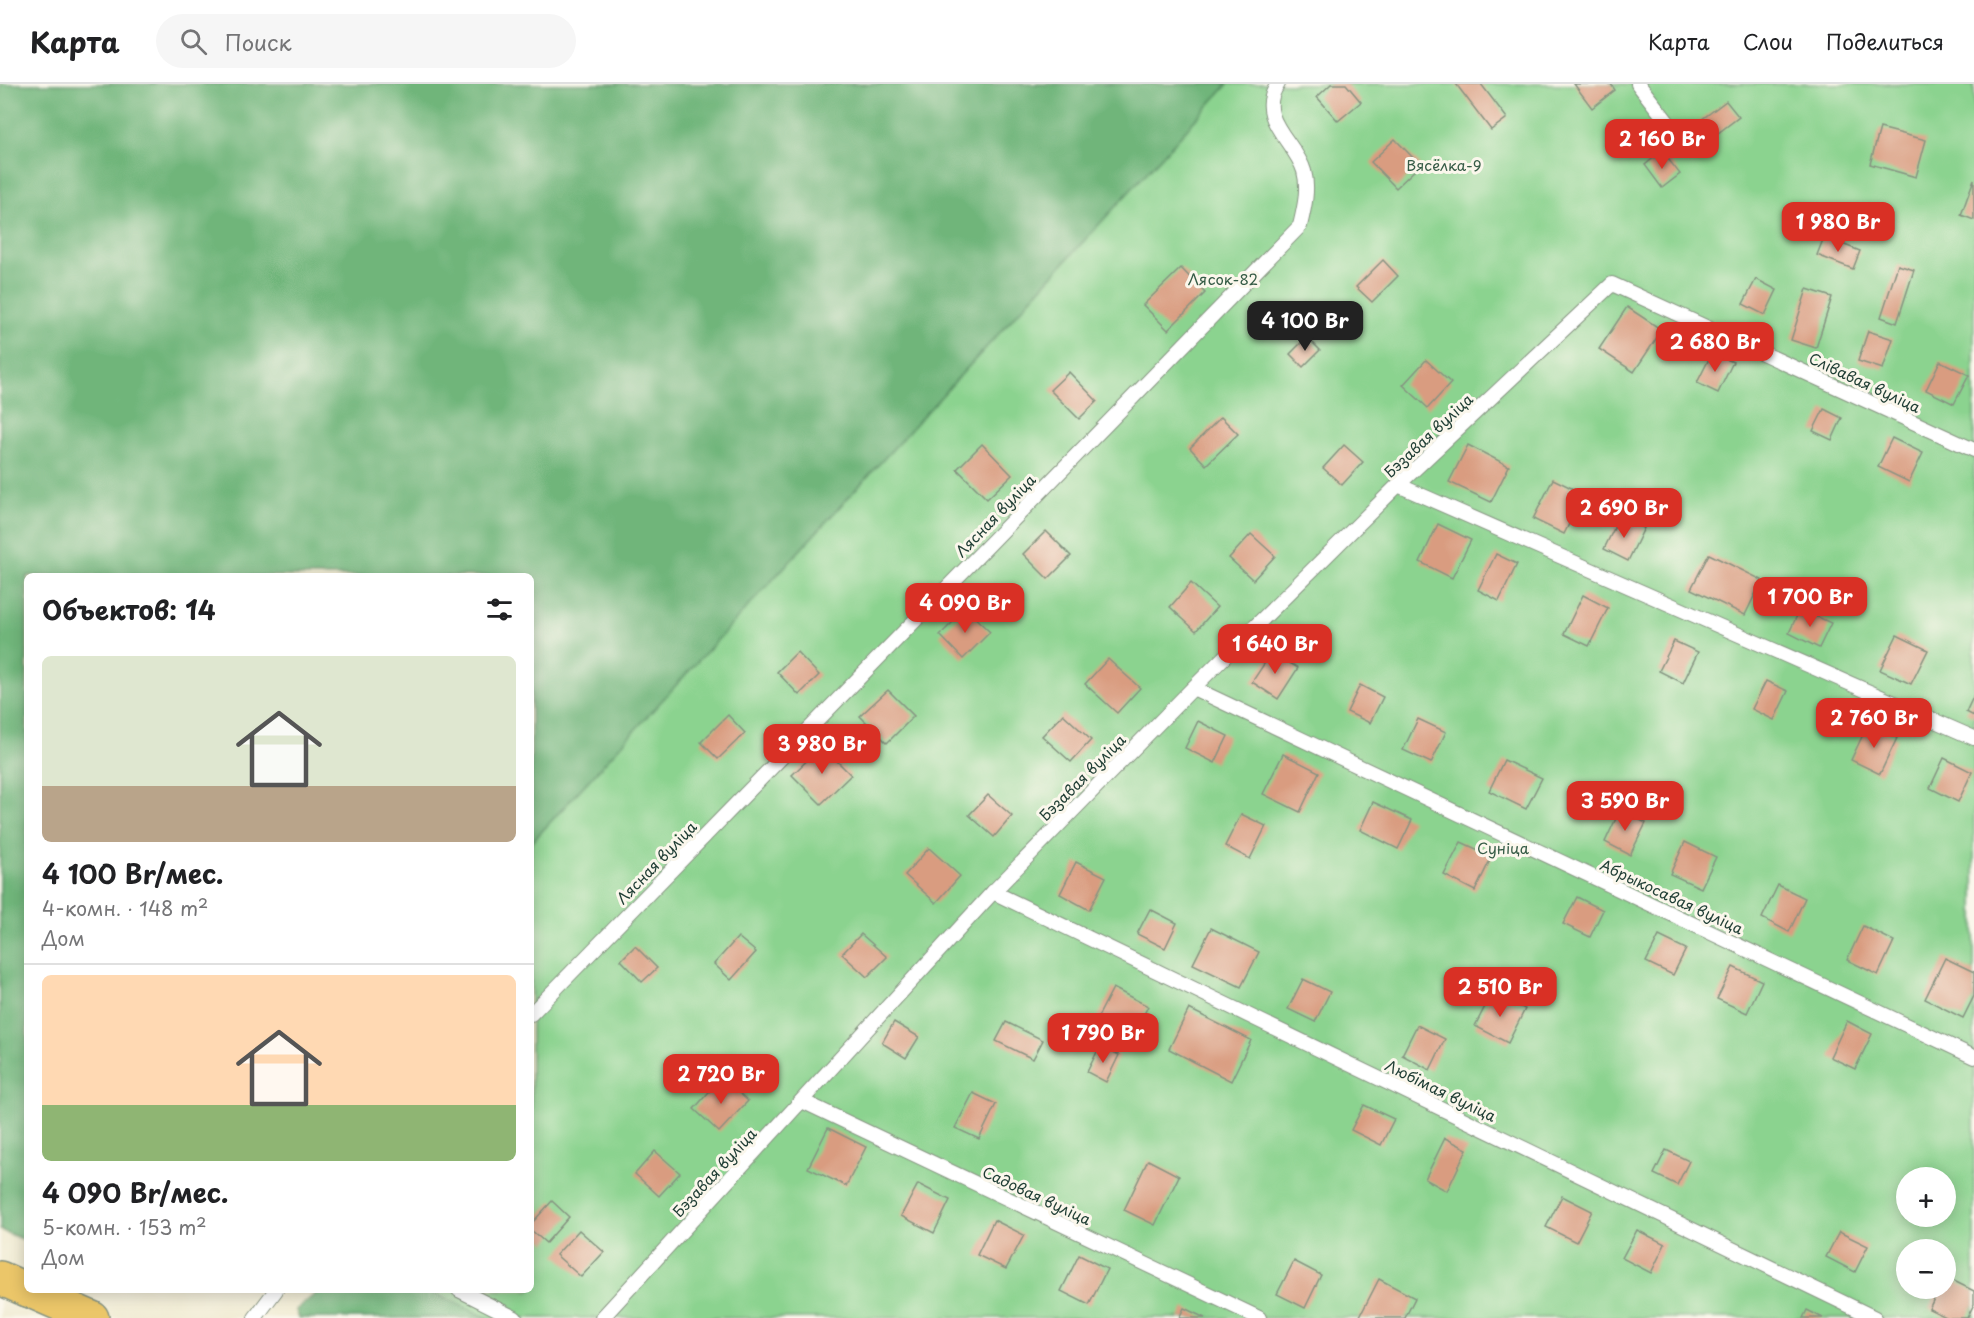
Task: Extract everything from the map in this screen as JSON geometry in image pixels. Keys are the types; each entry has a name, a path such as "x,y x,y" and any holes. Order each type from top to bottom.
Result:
{"highway":[{"path":"0,1278 24,1289"},
{"path":"34,1293 92,1318"}],"lane":[{"name":"Лясная вуліца","path":"534,1011 1300,226 1306,201 1304,171 1271,115 1273,91 1278,84"},
{"path":"1638,84 1680,138"},
{"name":"Слівавая вуліца","path":"1612,284 1974,450"},
{"name":"Бэзавая вуліца","path":"602,1318 993,892 1398,485 1612,284"},
{"path":"1398,485 1974,738"},
{"name":"Абрыкосавая вуліца","path":"1194,688 1974,1057"},
{"name":"Любімая вуліца","path":"993,892 1875,1318"},
{"name":"Садовая вуліца","path":"802,1101 1259,1318"},
{"path":"255,1318 274,1293"},
{"path":"465,1293 515,1318"}],"green space":[{"path":"0,84 1228,84 534,840 534,573 24,573 24,1240 0,1230"},
{"name":"Суніца","path":"1228,84 1974,84 1974,1318 488,1318 434,1293 534,1293 534,840"},
{"path":"316,1293 434,1293 488,1318 299,1318 296,1310"}],"building":[{"path":"1331,84 1346,84 1361,102 1338,121 1317,97"},
{"path":"1456,84 1481,84 1507,118 1491,130"},
{"path":"1574,84 1611,84 1615,90 1592,108"},
{"path":"1726,101 1739,117 1709,140 1697,123"},
{"path":"1880,128 1926,140 1916,177 1870,164"},
{"path":"1395,139 1420,165 1396,188 1371,162"},
{"path":"1662,151 1680,174 1662,188 1645,165"},
{"path":"1974,179 1974,220 1961,215"},
{"path":"1824,237 1860,251 1853,269 1817,255"},
{"path":"1383,260 1398,276 1372,302 1356,287"},
{"path":"1898,265 1914,270 1897,323 1881,317"},
{"path":"1181,268 1205,293 1168,330 1143,305"},
{"path":"1756,279 1777,290 1765,315 1743,304"},
{"path":"1807,289 1832,297 1816,348 1791,340"},
{"path":"1627,307 1662,330 1634,372 1599,349"},
{"path":"1868,331 1893,339 1883,369 1858,361"},
{"path":"1307,337 1320,350 1303,367 1290,354"},
{"path":"1712,353 1733,362 1718,393 1697,383"},
{"path":"1426,360 1451,383 1428,408 1403,385"},
{"path":"1940,361 1969,375 1954,404 1926,390"},
{"path":"1069,372 1097,401 1079,419 1050,390"},
{"path":"1824,409 1842,418 1832,440 1813,431"},
{"path":"1221,417 1238,434 1206,465 1190,448"},
{"path":"1892,438 1923,453 1909,482 1878,467"},
{"path":"982,444 1012,475 987,499 957,469"},
{"path":"1344,445 1363,462 1342,485 1323,468"},
{"path":"1468,445 1509,466 1491,502 1449,482"},
{"path":"1553,479 1584,494 1564,534 1533,519"},
{"path":"1620,516 1644,528 1628,561 1604,549"},
{"path":"1438,524 1471,540 1452,578 1420,562"},
{"path":"1046,531 1071,556 1048,579 1023,554"},
{"path":"1251,534 1275,556 1253,580 1229,558"},
{"path":"1496,554 1517,564 1499,601 1478,590"},
{"path":"1709,554 1762,580 1745,615 1691,589"},
{"path":"1191,583 1217,607 1196,631 1170,607"},
{"path":"1583,595 1608,608 1589,646 1564,634"},
{"path":"966,609 990,632 963,659 940,635"},
{"path":"1800,609 1831,623 1819,648 1789,633"},
{"path":"1897,635 1928,650 1911,684 1880,670"},
{"path":"1674,641 1698,652 1683,683 1659,671"},
{"path":"797,652 819,675 799,695 777,672"},
{"path":"1272,652 1298,668 1278,699 1252,682"},
{"path":"1108,659 1140,688 1117,713 1085,684"},
{"path":"1766,681 1788,691 1774,720 1752,709"},
{"path":"1360,685 1383,697 1370,723 1347,712"},
{"path":"888,690 914,716 887,743 860,716"},
{"path":"1974,695 1974,716 1966,712"},
{"path":"1063,714 1091,740 1071,762 1042,736"},
{"path":"728,715 745,733 718,759 701,742"},
{"path":"1418,719 1446,732 1431,763 1403,750"},
{"path":"1198,721 1228,736 1215,763 1185,748"},
{"path":"1868,724 1897,738 1880,774 1851,760"},
{"path":"822,746 851,775 821,804 792,775"},
{"path":"1283,754 1319,772 1300,812 1263,794"},
{"path":"1944,758 1972,772 1958,802 1930,788"},
{"path":"1504,760 1542,778 1526,809 1489,791"},
{"path":"988,795 1012,816 994,837 969,815"},
{"path":"1373,802 1412,820 1398,849 1360,830"},
{"path":"1620,810 1646,823 1630,855 1605,842"},
{"path":"1241,814 1266,826 1250,859 1225,846"},
{"path":"1461,842 1492,856 1475,891 1444,875"},
{"path":"1685,842 1716,857 1701,888 1670,874"},
{"path":"929,848 960,876 936,903 905,875"},
{"path":"1076,862 1106,877 1089,910 1060,894"},
{"path":"1778,885 1805,898 1789,932 1762,918"},
{"path":"1577,897 1603,910 1590,937 1563,924"},
{"path":"1150,909 1177,923 1165,948 1137,934"},
{"path":"1863,926 1894,941 1878,975 1847,960"},
{"path":"1211,928 1259,952 1241,987 1193,964"},
{"path":"861,934 887,957 867,977 842,954"},
{"path":"1659,936 1686,949 1673,975 1646,962"},
{"path":"738,937 756,952 731,980 714,964"},
{"path":"635,946 657,968 642,982 621,960"},
{"path":"1945,958 1974,972 1974,996 1963,1018 1925,999"},
{"path":"1733,967 1762,981 1747,1013 1717,999"},
{"path":"1303,979 1330,992 1315,1022 1288,1009"},
{"path":"1113,988 1148,1006 1134,1035 1098,1017"},
{"path":"1492,993 1525,1009 1508,1043 1475,1026"},
{"path":"1189,1009 1251,1040 1231,1081 1169,1049"},
{"path":"1847,1021 1872,1034 1855,1069 1830,1057"},
{"path":"894,1022 919,1037 906,1058 882,1043"},
{"path":"1006,1022 1043,1040 1033,1059 996,1041"},
{"path":"1417,1025 1445,1039 1430,1070 1402,1055"},
{"path":"1100,1046 1119,1055 1106,1082 1087,1072"},
{"path":"722,1077 748,1101 719,1132 694,1109"},
{"path":"973,1093 996,1104 979,1139 955,1128"},
{"path":"1364,1105 1394,1119 1381,1145 1351,1130"},
{"path":"828,1128 866,1147 846,1186 808,1168"},
{"path":"1445,1138 1467,1149 1447,1191 1425,1179"},
{"path":"1666,1150 1689,1161 1677,1185 1654,1174"},
{"path":"655,1151 680,1173 659,1196 635,1174"},
{"path":"1148,1160 1179,1176 1155,1225 1124,1210"},
{"path":"918,1184 950,1200 934,1233 901,1216"},
{"path":"1562,1196 1592,1211 1576,1242 1546,1227"},
{"path":"552,1201 569,1217 546,1243 534,1233 534,1221"},
{"path":"994,1220 1024,1235 1006,1269 977,1255"},
{"path":"579,1230 604,1252 581,1277 556,1255"},
{"path":"1637,1230 1665,1244 1651,1273 1622,1258"},
{"path":"1839,1232 1868,1246 1855,1272 1826,1257"},
{"path":"1079,1255 1107,1269 1089,1305 1061,1291"},
{"path":"1294,1261 1321,1275 1305,1308 1277,1294"},
{"path":"1379,1279 1415,1298 1405,1318 1359,1318"},
{"path":"1956,1282 1974,1291 1974,1304 1967,1318 1948,1318 1929,1309 1934,1299 1956,1299"},
{"path":"1184,1308 1205,1318 1179,1318"},
{"path":"1807,1310 1823,1318 1803,1318"}],"park label":[{"name":"Вясёлка-9","path":"1444,164"},
{"name":"Лясок-82","path":"1223,278"}]}
